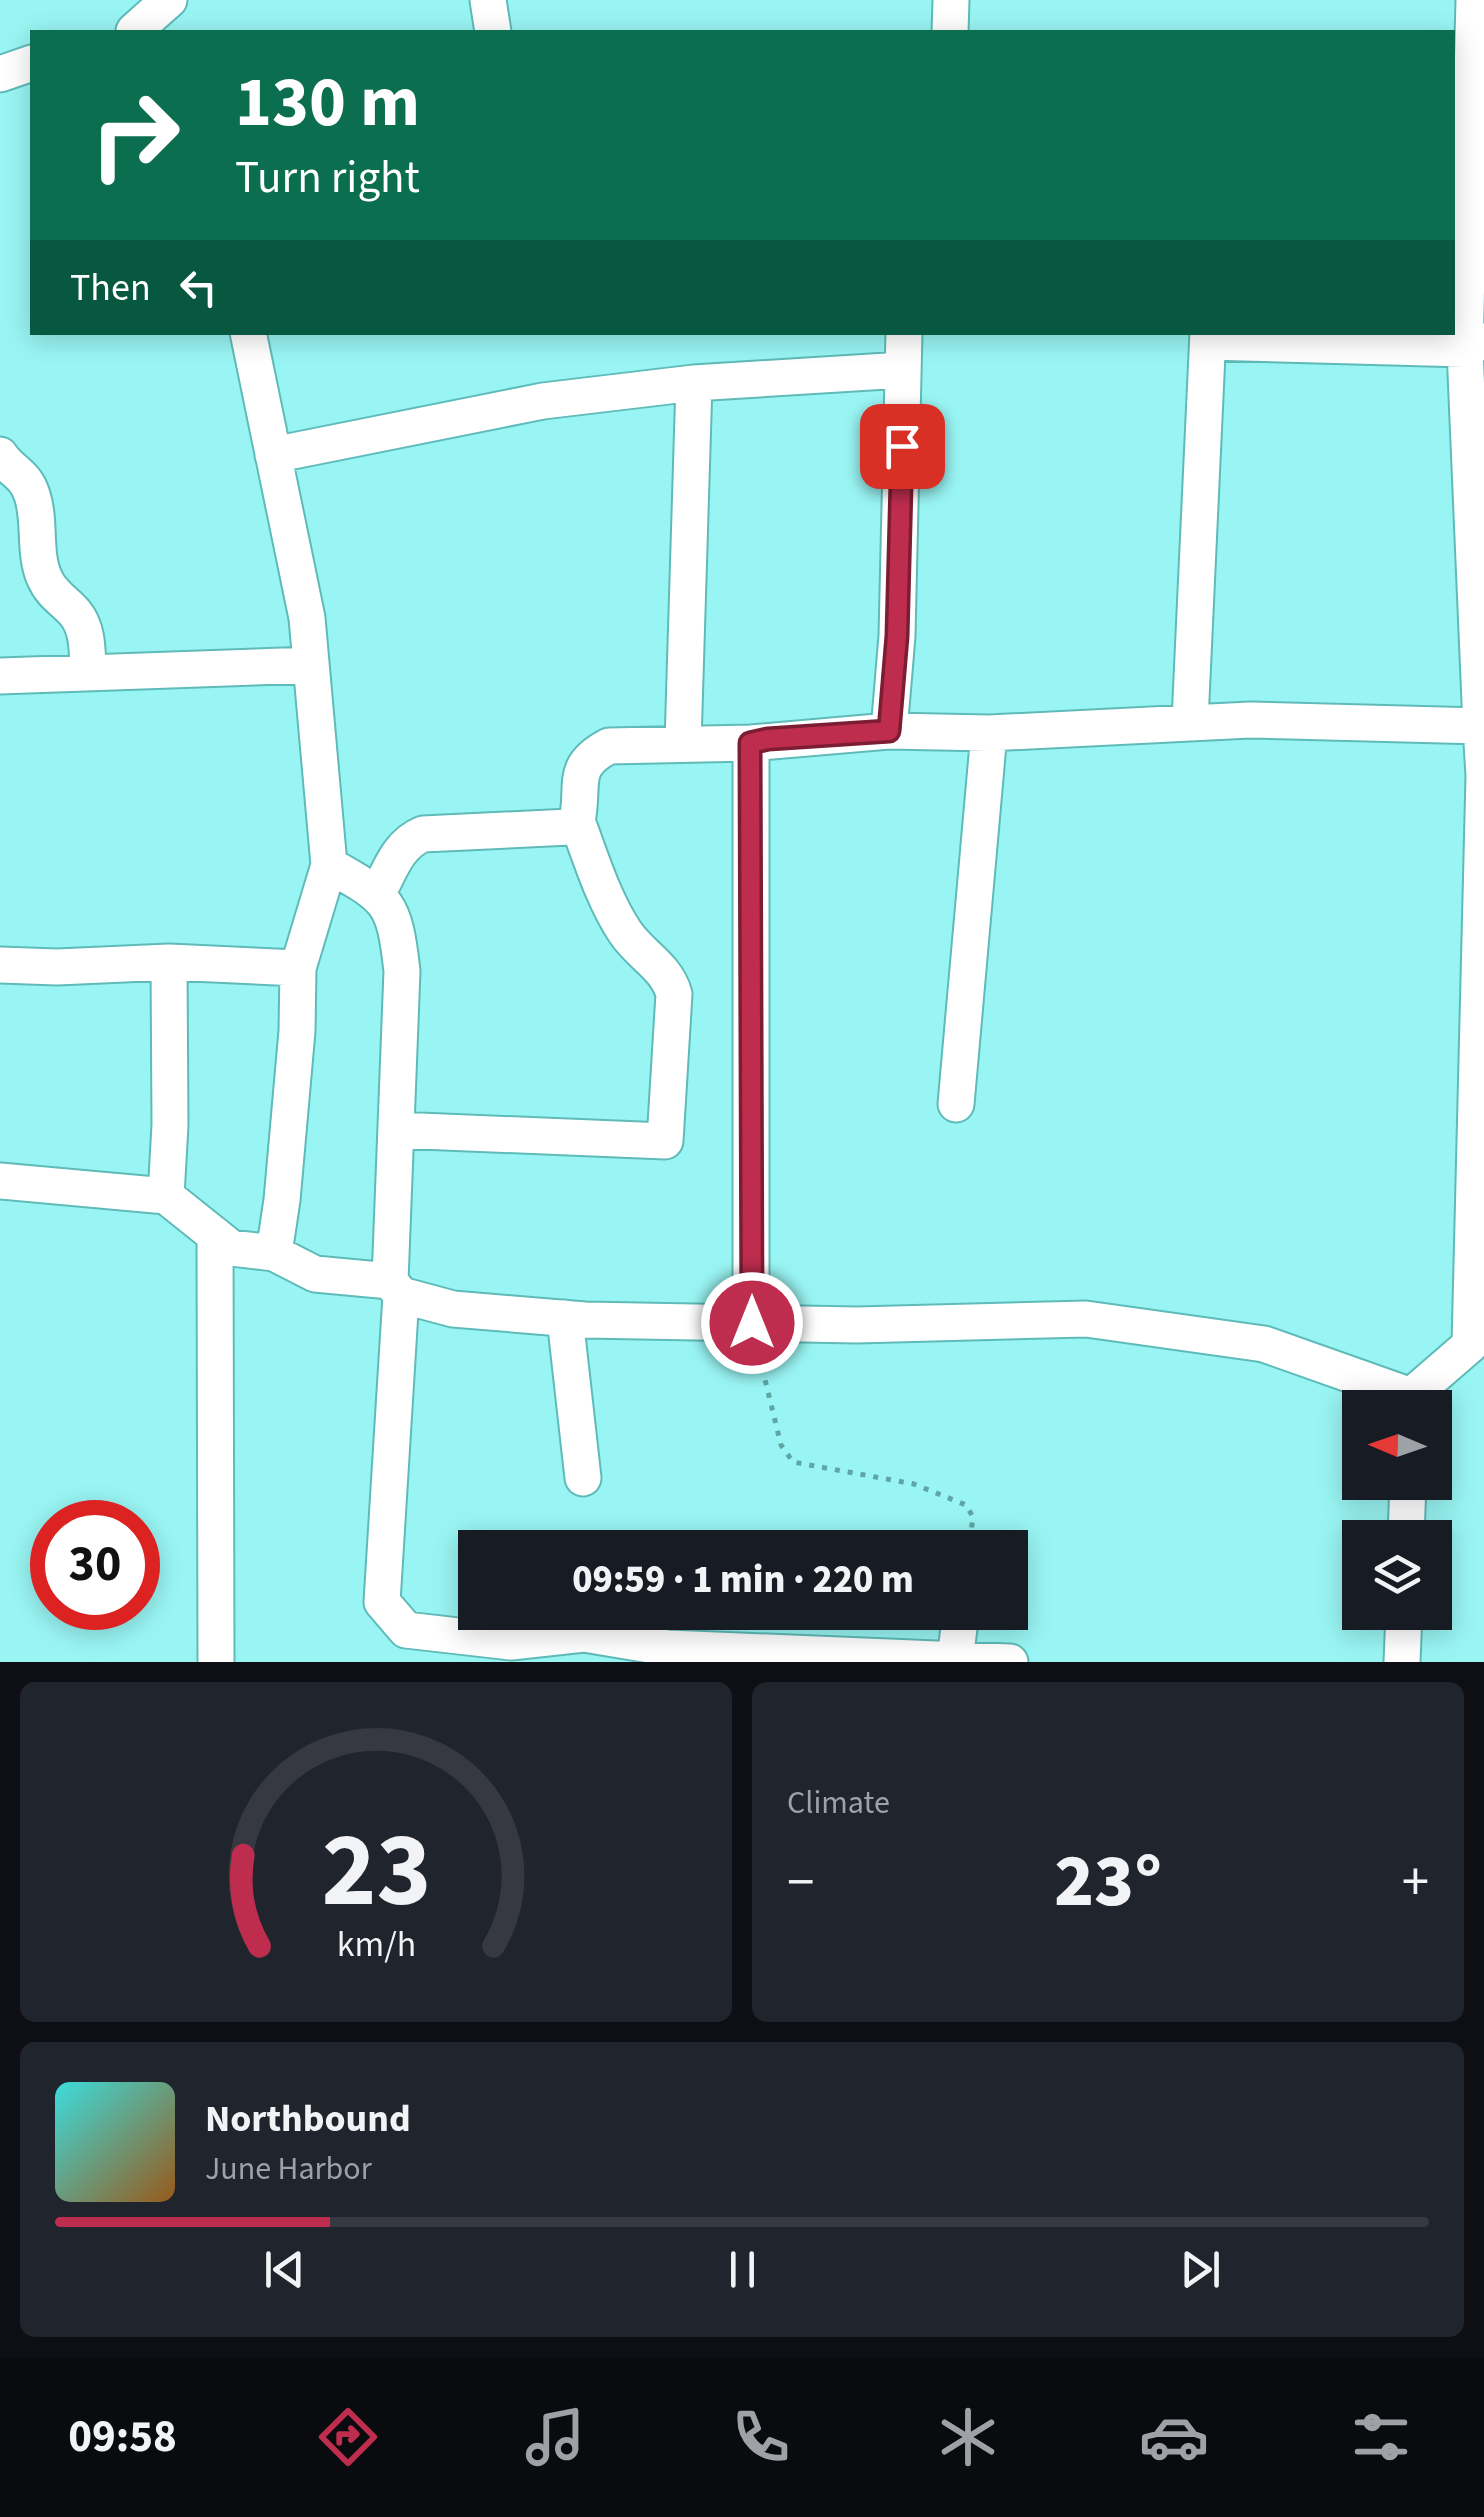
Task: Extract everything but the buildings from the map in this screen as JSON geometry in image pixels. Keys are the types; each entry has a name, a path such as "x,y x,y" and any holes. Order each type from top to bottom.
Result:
{"street":[{"path":"132,24 169,0"},
{"path":"488,0 493,30"},
{"path":"950,30 951,0"},
{"path":"1423,1390 1470,1345 1480,1187 1484,776 1474,345 1474,0"},
{"path":"0,74 30,65"},
{"path":"249,335 307,618 328,865 298,968 296,1049 274,1252"},
{"path":"889,731 897,636 904,335"},
{"path":"1190,721 1208,338 1474,345"},
{"path":"274,455 542,400 694,382 904,370"},
{"path":"683,744 694,382"},
{"path":"0,455 8,467 22,474 33,497 43,576 51,590 76,614 86,633 88,672"},
{"path":"0,676 311,665"},
{"path":"396,1130 665,1141 674,994 669,977 627,935 606,896 577,821 580,774 591,756 609,746 750,743 889,731 990,733 1190,721 1482,726"},
{"path":"956,1104 990,733"},
{"path":"750,743 752,1323"},
{"path":"378,893 400,851 409,840 423,834 560,830 577,821"},
{"path":"328,865 378,893 397,926 402,971 395,1288 382,1602 406,1630 511,1642 584,1634 668,1648 1010,1662"},
{"path":"0,964 57,967 170,962 298,968"},
{"path":"166,1196 170,962"},
{"path":"0,1181 166,1196 231,1248 274,1252 315,1274 395,1288 453,1309 565,1318 857,1326 1086,1319 1264,1344 1381,1390"},
{"path":"215,1235 216,1662"},
{"path":"565,1318 582,1478"},
{"path":"956,1660 959,1630"},
{"path":"1402,1662 1403,1630"}],"path":[{"path":"752,1323 780,1444 793,1462 914,1484 966,1504 973,1518 971,1530"}],"route":[{"path":"752,1323 750,743 889,731 897,636 902,446"}]}
